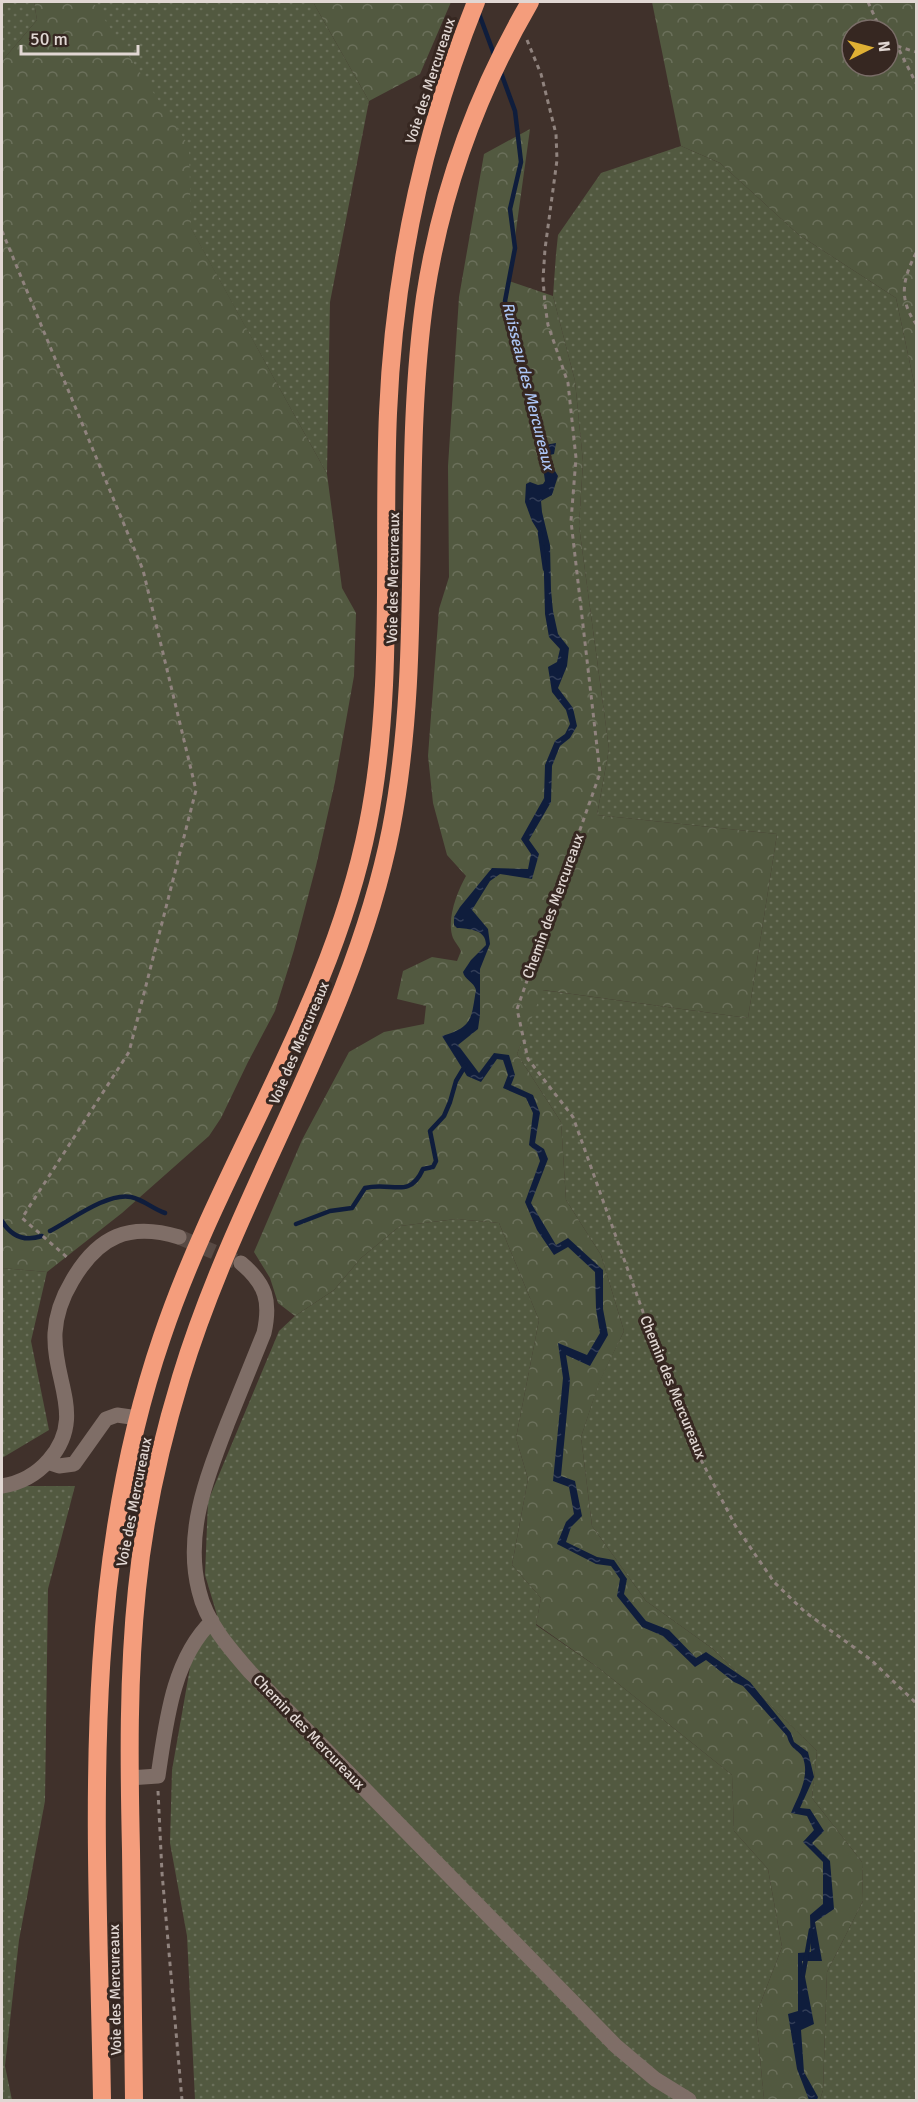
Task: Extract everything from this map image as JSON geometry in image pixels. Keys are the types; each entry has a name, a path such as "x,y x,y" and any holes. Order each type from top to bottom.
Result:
{"highway":[{"name":"Voie des Mercureaux","path":"102,2100 98,1821 100,1671 111,1550 122,1485 138,1418 163,1334 198,1243 323,972 353,888 367,831 377,772 384,702 387,621 387,444 394,324 413,208 424,157 445,84 476,2"},
{"name":"Voie des Mercureaux","path":"134,2100 129,1778 130,1673 137,1583 159,1460 191,1345 214,1283 334,1010 357,951 375,894 390,835 400,775 409,683 415,425 424,308 442,213 469,128 496,64 530,2"}],"street":[{"path":"2,1486 20,1482 34,1474 59,1448 67,1424 67,1408 56,1356 55,1330 68,1287 80,1268 93,1251 111,1238 132,1231 150,1230 179,1237"},
{"name":"Chemin des Mercureaux","path":"241,1263 253,1273 262,1287 267,1301 268,1316 264,1333 207,1475 199,1505 195,1539 195,1569 199,1593 212,1621 250,1672 616,2046 655,2079 689,2100"},
{"path":"47,1462 59,1466 74,1464 106,1419 117,1415 138,1418"},
{"path":"129,1778 158,1776 173,1695 184,1662 200,1633 212,1621"}],"path":[{"path":"868,2 875,18"},
{"name":"Chemin des Mercureaux","path":"523,33 541,74 556,134 558,160 543,279 548,325 568,383 576,458 571,522 600,773 517,1009 528,1059 573,1117 643,1312 696,1448 735,1525 774,1582 805,1612 870,1659 916,1703"},
{"path":"900,47 916,52"},
{"path":"900,52 916,83"},
{"path":"2,231 143,570 196,790 129,1053 22,1218 80,1268"},
{"path":"916,253 907,273 904,299 916,324"},
{"path":"158,1776 160,1838 182,2100"}],"green space":[{"path":"2,2 34,2 37,20 2,61"},
{"path":"34,2 93,2 189,146 191,228 327,474 342,588 356,613 354,676 335,782 294,950 275,1011 221,1118 209,1136 122,1213 47,1272 2,1268 2,61 37,20"},
{"path":"93,2 313,2 369,101 330,302 327,474 184,216"},
{"path":"313,2 451,2 420,74 369,101"},
{"path":"652,2 916,2 916,392 896,298 799,235 720,163 681,146"},
{"path":"530,129 509,281 553,296 575,381 583,462 579,526 609,749 597,815 777,834 748,1018 543,990 517,1054 561,1122 566,1200 601,1255 624,1331 599,1383 581,1437 592,1526 646,1601 713,1649 817,1751 812,1798 862,1862 863,1901 827,1972 823,2090 820,2100 764,2100 756,2015 782,1947 768,1869 734,1831 732,1775 600,1669 536,1624 541,1598 512,1565 528,1479 516,1438 539,1320 499,1223 456,1219 400,1226 361,1258 334,1290 295,1316 278,1303 270,1278 254,1252 302,1140 349,1052 384,1032 424,1024 426,1006 397,999 403,971 432,957 457,961 461,951 453,938 451,923 456,898 466,876 447,855 433,803 428,756 439,609 449,577 448,466 459,297 484,154"},
{"path":"681,146 720,163 799,235 896,298 916,392 916,2100 820,2100 823,2090 827,1972 863,1901 862,1862 812,1798 817,1751 713,1649 646,1601 592,1526 581,1437 599,1382 624,1331 601,1255 566,1200 561,1122 517,1054 542,990 748,1018 777,834 597,815 609,749 579,526 583,462 575,381 553,296 558,235 601,173"},
{"path":"456,1219 499,1223 539,1320 516,1438 528,1479 512,1565 541,1598 536,1625 600,1669 732,1775 734,1831 768,1869 782,1947 756,2015 764,2100 195,2100 187,1936 170,1843 172,1770 191,1662 217,1615 205,1575 208,1501 279,1331 295,1316 334,1290 361,1258 400,1226"},
{"path":"2,1268 47,1272 31,1341 49,1430 2,1458"},
{"path":"2,1486 75,1486 48,1589 45,1801 19,1940 5,2066 12,2100 2,2100"}],"water":[{"path":"556,443 554,454 546,456 558,476 552,495 541,501 550,545 553,611 558,634 569,648 567,666 558,688 573,708 577,726 570,738 560,746 552,766 551,802 529,840 539,854 532,879 500,874 490,881 472,910 488,929 490,944 480,969 478,1029 458,1045 479,1073 494,1053 509,1055 515,1075 511,1085 533,1095 540,1113 535,1143 544,1149 548,1159 531,1203 556,1245 568,1238 603,1270 603,1309 608,1335 590,1366 566,1355 570,1380 561,1476 575,1481 582,1516 571,1527 566,1542 597,1557 614,1560 627,1579 624,1594 646,1621 669,1630 696,1658 706,1652 750,1682 791,1733 794,1742 808,1752 814,1777 800,1808 810,1809 824,1831 812,1843 830,1861 834,1909 815,1922 822,1961 802,1961 814,2024 801,2030 804,2072 818,2097 817,2100 809,2100 797,2069 788,2014 798,2011 798,1953 811,1952 810,1915 823,1904 823,1862 803,1842 814,1830 807,1816 791,1813 804,1779 803,1758 743,1686 734,1682 706,1660 695,1667 663,1636 642,1627 617,1596 620,1579 611,1566 596,1564 557,1544 566,1522 574,1514 569,1487 553,1481 563,1378 558,1343 587,1355 600,1333 596,1309 595,1272 568,1247 554,1255 537,1230 525,1202 540,1161 537,1152 529,1145 533,1113 526,1098 503,1088 508,1075 503,1060 497,1059 481,1082 467,1076 442,1036 460,1029 469,1020 476,990 463,972 486,945 480,933 457,928 454,925 454,917 492,868 528,869 531,854 521,839 544,798 545,765 555,741 565,734 570,724 566,710 552,692 548,667 557,662 560,649 549,637 545,614 543,539 532,521 525,502 526,484 530,482 538,485 545,481 540,446"}],"waterway":[{"name":"Ruisseau des Mercureaux","path":"478,11 495,57"},
{"name":"Ruisseau des Mercureaux","path":"500,70 515,111 521,162 510,209 515,248 505,301 543,450"},
{"name":"Ruisseau des Mercureaux","path":"540,533 545,569"},
{"path":"296,1224 330,1211 352,1208 365,1188 406,1187 418,1178 423,1169 433,1167 436,1161 430,1131 444,1116 456,1081 465,1066"},
{"path":"50,1231 101,1203 122,1197 136,1198 165,1213"},
{"path":"2,1221 10,1231 24,1238 42,1236"},
{"name":"Ruisseau des Mercureaux","path":"803,1975 811,1930"}],"tunnel":[{"path":"179,1237 235,1261"}]}
